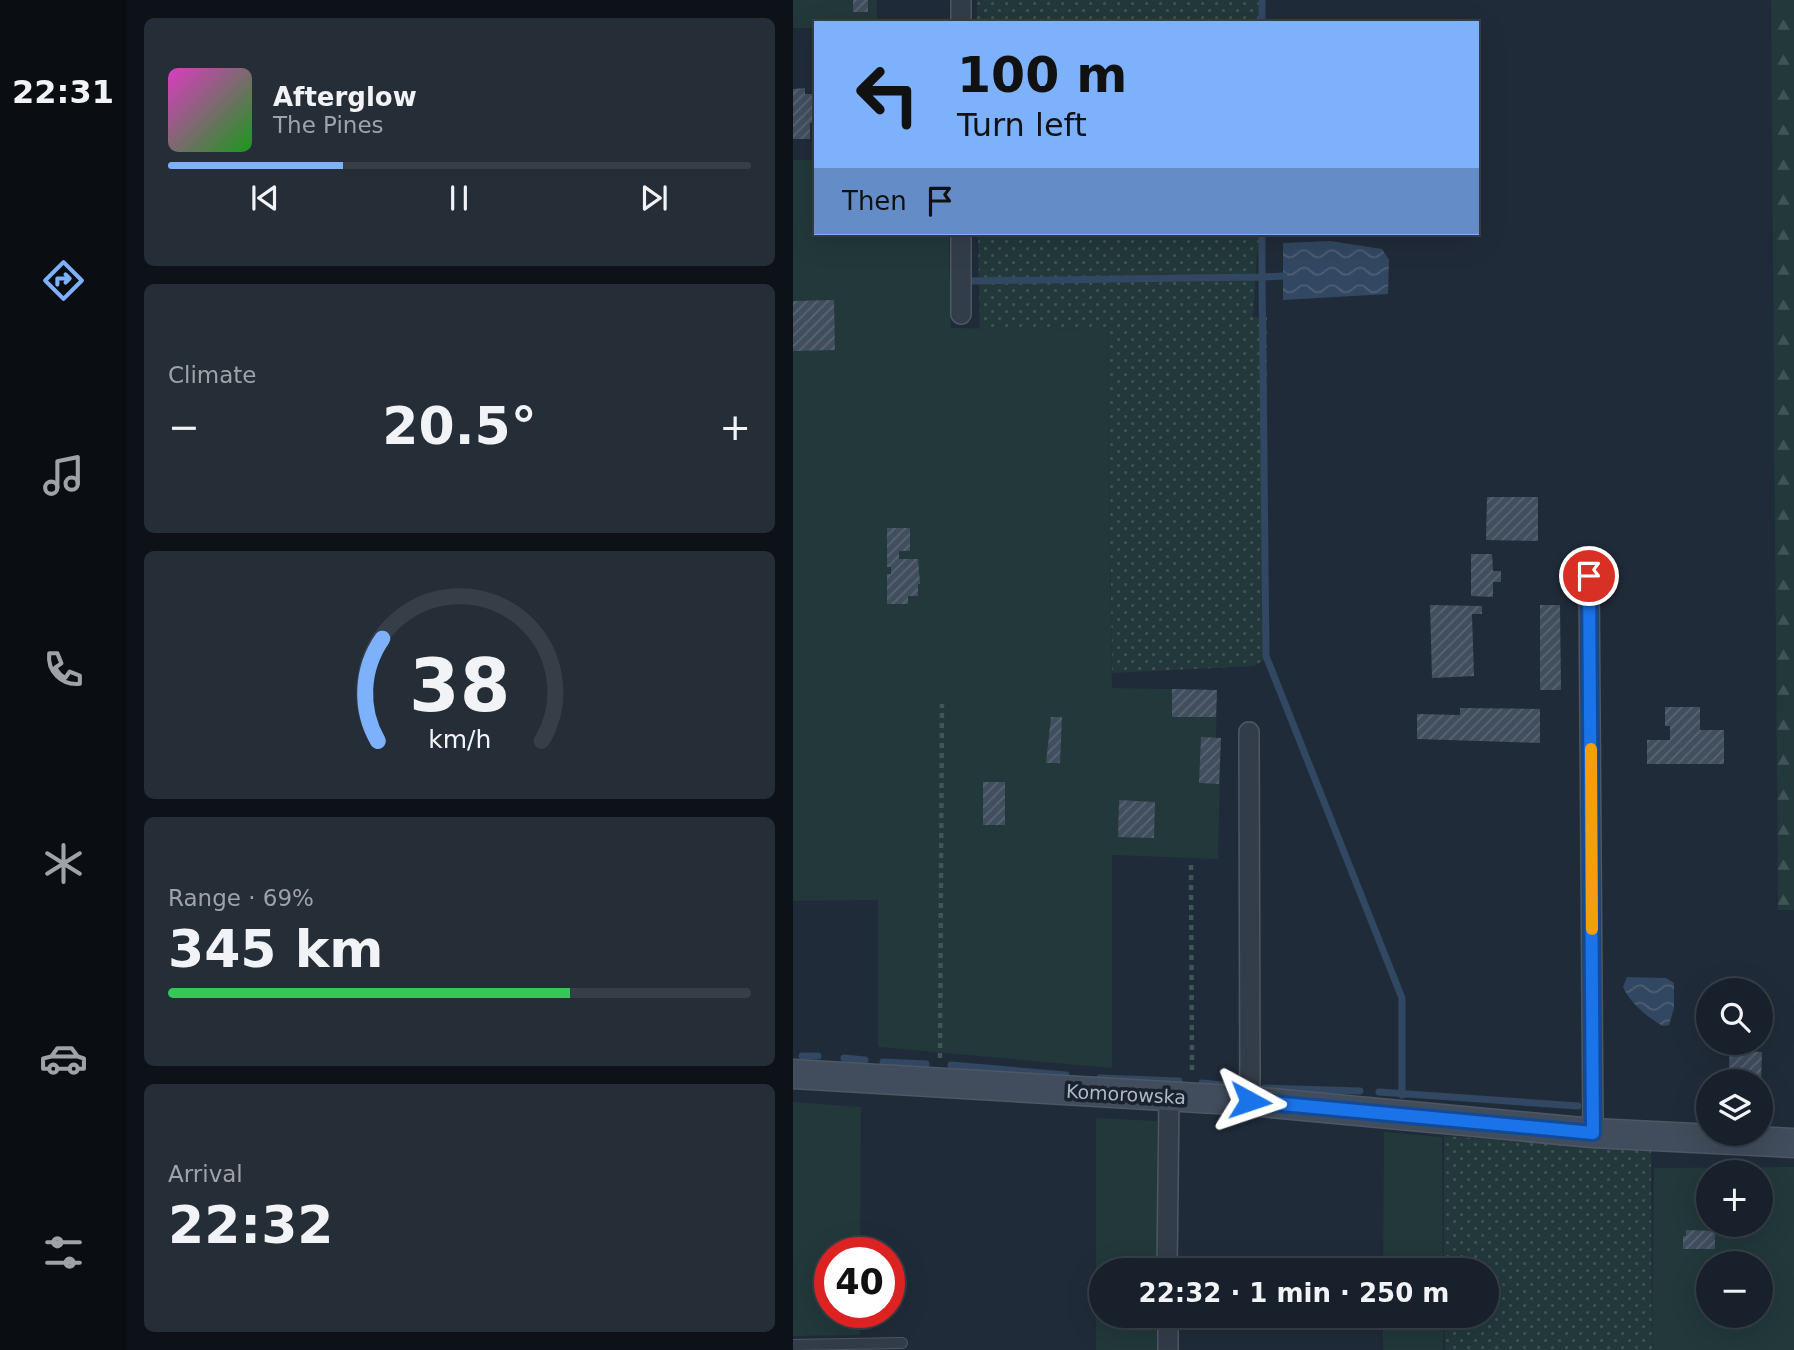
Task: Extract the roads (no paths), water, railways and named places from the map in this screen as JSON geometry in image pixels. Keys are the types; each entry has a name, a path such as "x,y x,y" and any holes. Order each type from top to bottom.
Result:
{"street":[{"path":"961,0 961,21"},
{"path":"961,235 961,314"},
{"path":"1589,576 1593,1133"},
{"path":"1249,732 1250,1101"},
{"name":"Komorowska","path":"793,1074 1250,1101 1593,1133 1794,1143"},
{"path":"1168,1258 1181,1097"},
{"path":"1168,1328 1168,1350"}],"lane":[{"path":"793,1345 902,1343"}],"water":[{"path":"1330,241 1382,249 1389,260 1388,294 1283,300 1283,243"},
{"path":"1627,977 1666,978 1674,983 1674,1008 1669,1025 1657,1023 1635,1004 1623,987"}],"waterway":[{"path":"1262,0 1262,21"},
{"path":"971,281 1262,277 1262,235"},
{"path":"1284,276 1262,277 1266,656 1402,998 1402,1095"},
{"path":"802,1056 818,1056"},
{"path":"844,1058 865,1060"},
{"path":"883,1062 926,1064"},
{"path":"951,1065 1066,1075"},
{"path":"1100,1078 1179,1081"},
{"path":"1202,1083 1244,1087"},
{"path":"1264,1088 1360,1091"},
{"path":"1379,1092 1578,1106"}]}
